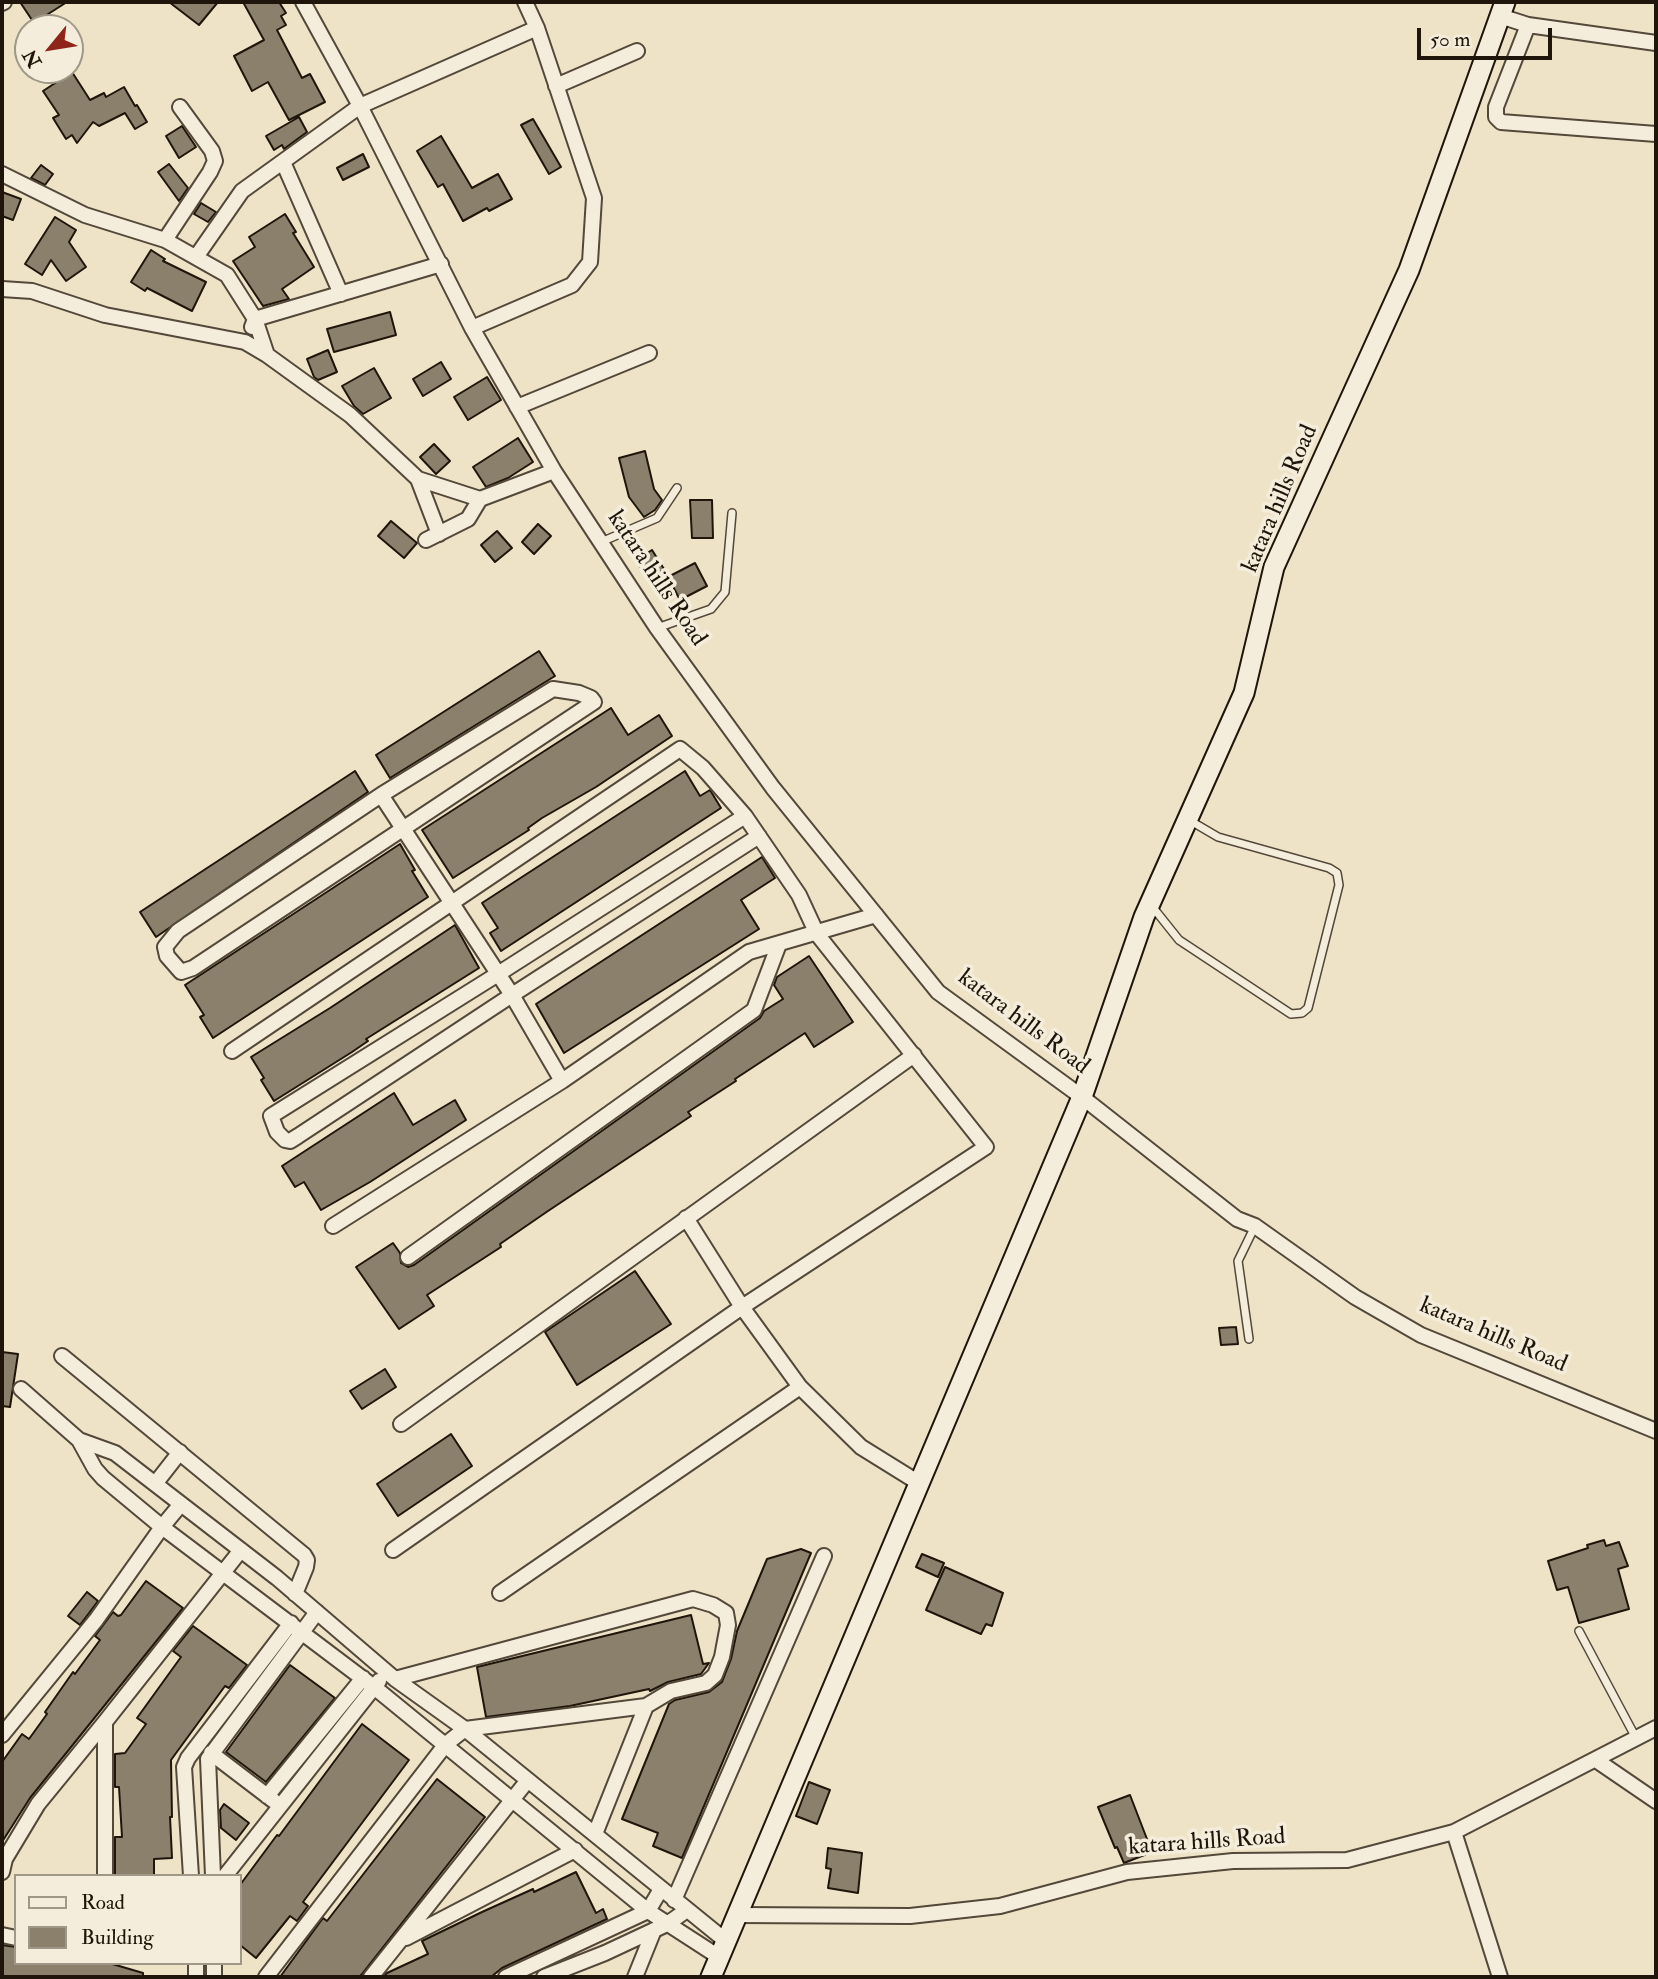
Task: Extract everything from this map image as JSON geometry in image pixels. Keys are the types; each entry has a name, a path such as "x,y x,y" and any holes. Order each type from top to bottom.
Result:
{"main road":[{"name":"katara hills Road","path":"711,1977 1082,1097 1150,905 1244,693 1274,567 1409,270 1503,9"}],"street":[{"path":"471,328 572,285 590,262 594,198 526,2"},
{"name":"katara hills Road","path":"307,3 471,328 554,471 657,628 773,788 938,992 1082,1097 1237,1219 1255,1226 1355,1297 1421,1335 1656,1431"},
{"path":"1503,9 1528,25 1656,43"},
{"path":"1528,25 1496,107 1496,117 1501,122 1656,134"},
{"path":"196,257 242,191 360,106 537,28"},
{"path":"556,86 637,51"},
{"path":"165,240 215,161 212,151 180,107"},
{"path":"283,162 341,294"},
{"path":"2,174 85,215 165,240 227,275 255,319 267,355"},
{"path":"255,319 441,264"},
{"path":"2,289 32,291 105,315 245,342 349,415 418,479 480,499"},
{"path":"245,342 255,319"},
{"path":"517,407 649,353"},
{"path":"418,479 433,537 468,519 480,499 554,471"},
{"path":"552,689 579,693 594,702 403,829 193,968 181,972 167,956 165,947 178,931 381,795 552,689"},
{"path":"232,1051 681,749 703,768 745,816 799,895 817,934 986,1147 742,1307 393,1550"},
{"path":"381,795 512,995 562,1081"},
{"path":"745,816 271,1116 277,1132 290,1141 759,836"},
{"path":"332,1226 562,1081 749,952 876,915"},
{"path":"408,1257 754,1010 779,944"},
{"path":"401,1424 914,1055"},
{"path":"686,1218 742,1307 800,1387 861,1447 919,1483"},
{"path":"62,1356 304,1555 307,1560 306,1567 295,1594"},
{"path":"499,1593 800,1387"},
{"path":"21,1389 79,1440 103,1478 162,1527 296,1626 446,1744 648,1911 660,1927 723,1949"},
{"path":"79,1440 116,1453 241,1550 391,1675 465,1729 687,1910 723,1949"},
{"path":"155,1484 180,1452"},
{"path":"2,1735 96,1620 181,1504"},
{"path":"2,1872 5,1859 38,1804 241,1550"},
{"path":"674,1900 824,1556"},
{"path":"266,1977 446,1744 465,1729 646,1706 671,1691 706,1683 715,1675 724,1646 726,1613 713,1605 693,1599 369,1682 267,1796"},
{"path":"191,1874 184,1767 188,1758 296,1626 317,1612"},
{"path":"213,1874 208,1759 296,1626"},
{"path":"227,1874 281,1806 369,1682"},
{"path":"595,1834 646,1706"},
{"path":"105,1722 105,1874"},
{"name":"katara hills Road","path":"737,1915 910,1916 1000,1906 1127,1872 1233,1861 1347,1860 1454,1832 1656,1728"},
{"path":"211,1753 281,1806"},
{"path":"1596,1760 1656,1801"},
{"path":"371,1977 528,1780"},
{"path":"1454,1832 1500,1977"},
{"path":"401,1941 575,1850"},
{"path":"506,1977 648,1911 661,1889"},
{"path":"544,1977 605,1953 660,1927 687,1910"},
{"path":"635,1977 660,1927"}],"lane":[{"path":"601,542 657,518 677,488"},
{"path":"657,628 711,609 725,592 732,513"},
{"path":"1150,905 1179,940 1291,1014 1301,1013 1308,1008 1339,885 1338,873 1329,868 1218,837 1188,820"},
{"path":"1249,1339 1238,1261 1255,1226"},
{"path":"1579,1631 1637,1738"}],"building":[{"path":"20,2 67,2 48,14 28,14"},
{"path":"169,2 218,2 199,25"},
{"path":"243,2 279,2 286,13 281,16 286,25 277,30 302,78 310,74 325,102 289,120 268,82 252,91 234,56 264,40"},
{"path":"54,84 80,84 90,100 104,93 106,97 124,87 147,122 135,129 125,113 99,126 93,122 77,143 72,135 66,139 53,118 59,115 43,91"},
{"path":"299,117 307,132 284,149 282,145 274,150 266,136"},
{"path":"533,119 561,167 549,174 521,125"},
{"path":"182,126 196,147 179,158 166,136"},
{"path":"441,136 472,188 498,174 512,199 463,221 443,184 438,187 417,151"},
{"path":"363,154 369,167 343,180 337,168"},
{"path":"169,164 188,188 179,201 158,172"},
{"path":"41,165 53,174 45,185 31,178"},
{"path":"2,192 21,199 13,220 2,216"},
{"path":"201,203 216,212 208,222 194,214"},
{"path":"285,214 296,232 293,233 314,267 282,289 289,299 263,306 233,261 255,247 249,237"},
{"path":"55,217 76,230 69,242 86,267 66,281 51,260 42,275 25,264"},
{"path":"151,250 165,259 163,261 206,282 192,311 147,288 145,291 131,282"},
{"path":"390,312 396,335 334,352 327,329"},
{"path":"328,350 337,372 318,380 314,377 307,359"},
{"path":"441,362 451,379 423,396 413,379"},
{"path":"374,368 391,398 363,414 354,406 342,386"},
{"path":"487,377 501,400 468,420 454,397"},
{"path":"518,438 533,462 508,478 486,487 473,467"},
{"path":"434,444 450,461 436,474 420,457"},
{"path":"645,451 654,489 662,500 655,510 644,517 629,497 619,458"},
{"path":"690,500 712,500 713,538 692,538"},
{"path":"391,521 417,543 404,558 378,536"},
{"path":"538,524 551,536 534,554 522,542"},
{"path":"497,531 512,548 495,562 481,545"},
{"path":"652,550 664,569 648,579 636,560"},
{"path":"695,563 707,586 680,600 668,577"},
{"path":"539,651 555,676 390,778 376,755"},
{"path":"611,708 628,735 659,715 672,736 453,878 422,830"},
{"path":"355,771 368,792 156,937 140,912"},
{"path":"685,771 700,796 710,790 721,808 501,951 490,933 498,928 482,903"},
{"path":"400,844 428,897 213,1038 200,1017 204,1015 185,985"},
{"path":"762,857 775,878 741,900 759,929 564,1053 536,1004"},
{"path":"455,925 479,968 274,1101 251,1057"},
{"path":"809,956 853,1022 814,1047 805,1033 735,1079 736,1081 688,1112 691,1116 427,1295 434,1306 399,1329 356,1267 393,1243 400,1253 401,1263 408,1267 414,1265 760,1018 764,1011 783,999 774,985 777,977"},
{"path":"394,1093 413,1125 455,1100 466,1120 321,1210 304,1182 295,1187 282,1166"},
{"path":"635,1271 671,1324 577,1385 545,1332"},
{"path":"1236,1327 1238,1344 1221,1345 1219,1328"},
{"path":"2,1352 18,1354 10,1407 2,1406"},
{"path":"385,1369 396,1387 362,1409 350,1391"},
{"path":"451,1434 472,1466 398,1516 377,1484"},
{"path":"1604,1540 1606,1546 1619,1542 1628,1566 1618,1569 1629,1609 1579,1623 1568,1587 1557,1590 1548,1561"},
{"path":"801,1549 811,1553 682,1858 653,1846 658,1833 622,1819 669,1704 675,1700 709,1692 722,1682 731,1659 737,1631 767,1559"},
{"path":"922,1554 944,1563 938,1577 916,1567"},
{"path":"945,1567 1003,1593 992,1626 986,1624 981,1634 926,1610"},
{"path":"146,1581 183,1608 30,1798 2,1842 2,1762 22,1734 29,1739 73,1672 75,1674 100,1640 95,1636 113,1612 121,1615"},
{"path":"87,1592 98,1601 80,1625 68,1616"},
{"path":"691,1615 703,1664 709,1663 701,1674 668,1682 650,1691 649,1689 570,1706 486,1717 477,1667"},
{"path":"193,1626 247,1665 229,1688 225,1686 171,1760 172,1858 154,1859 154,1874 115,1874 115,1837 122,1837 119,1787 115,1787 115,1754 125,1753 146,1724 137,1718 181,1657 173,1651"},
{"path":"290,1665 335,1698 266,1782 226,1752"},
{"path":"362,1724 409,1760 303,1902 308,1906 297,1921 290,1916 256,1958 242,1947 242,1882 277,1835 279,1836"},
{"path":"437,1779 485,1817 362,1974 359,1977 280,1977 323,1918 327,1921"},
{"path":"809,1782 830,1790 817,1824 796,1816"},
{"path":"1130,1795 1152,1852 1124,1863 1098,1807"},
{"path":"224,1804 249,1823 236,1840 221,1828 220,1810"},
{"path":"828,1848 862,1853 858,1893 828,1888 831,1869 826,1868"},
{"path":"576,1872 596,1913 603,1909 607,1919 502,1968 491,1977 383,1977 428,1954 422,1941"},
{"path":"2,1945 14,1947 14,1965 116,1965 143,1973 143,1977 2,1977"}]}
